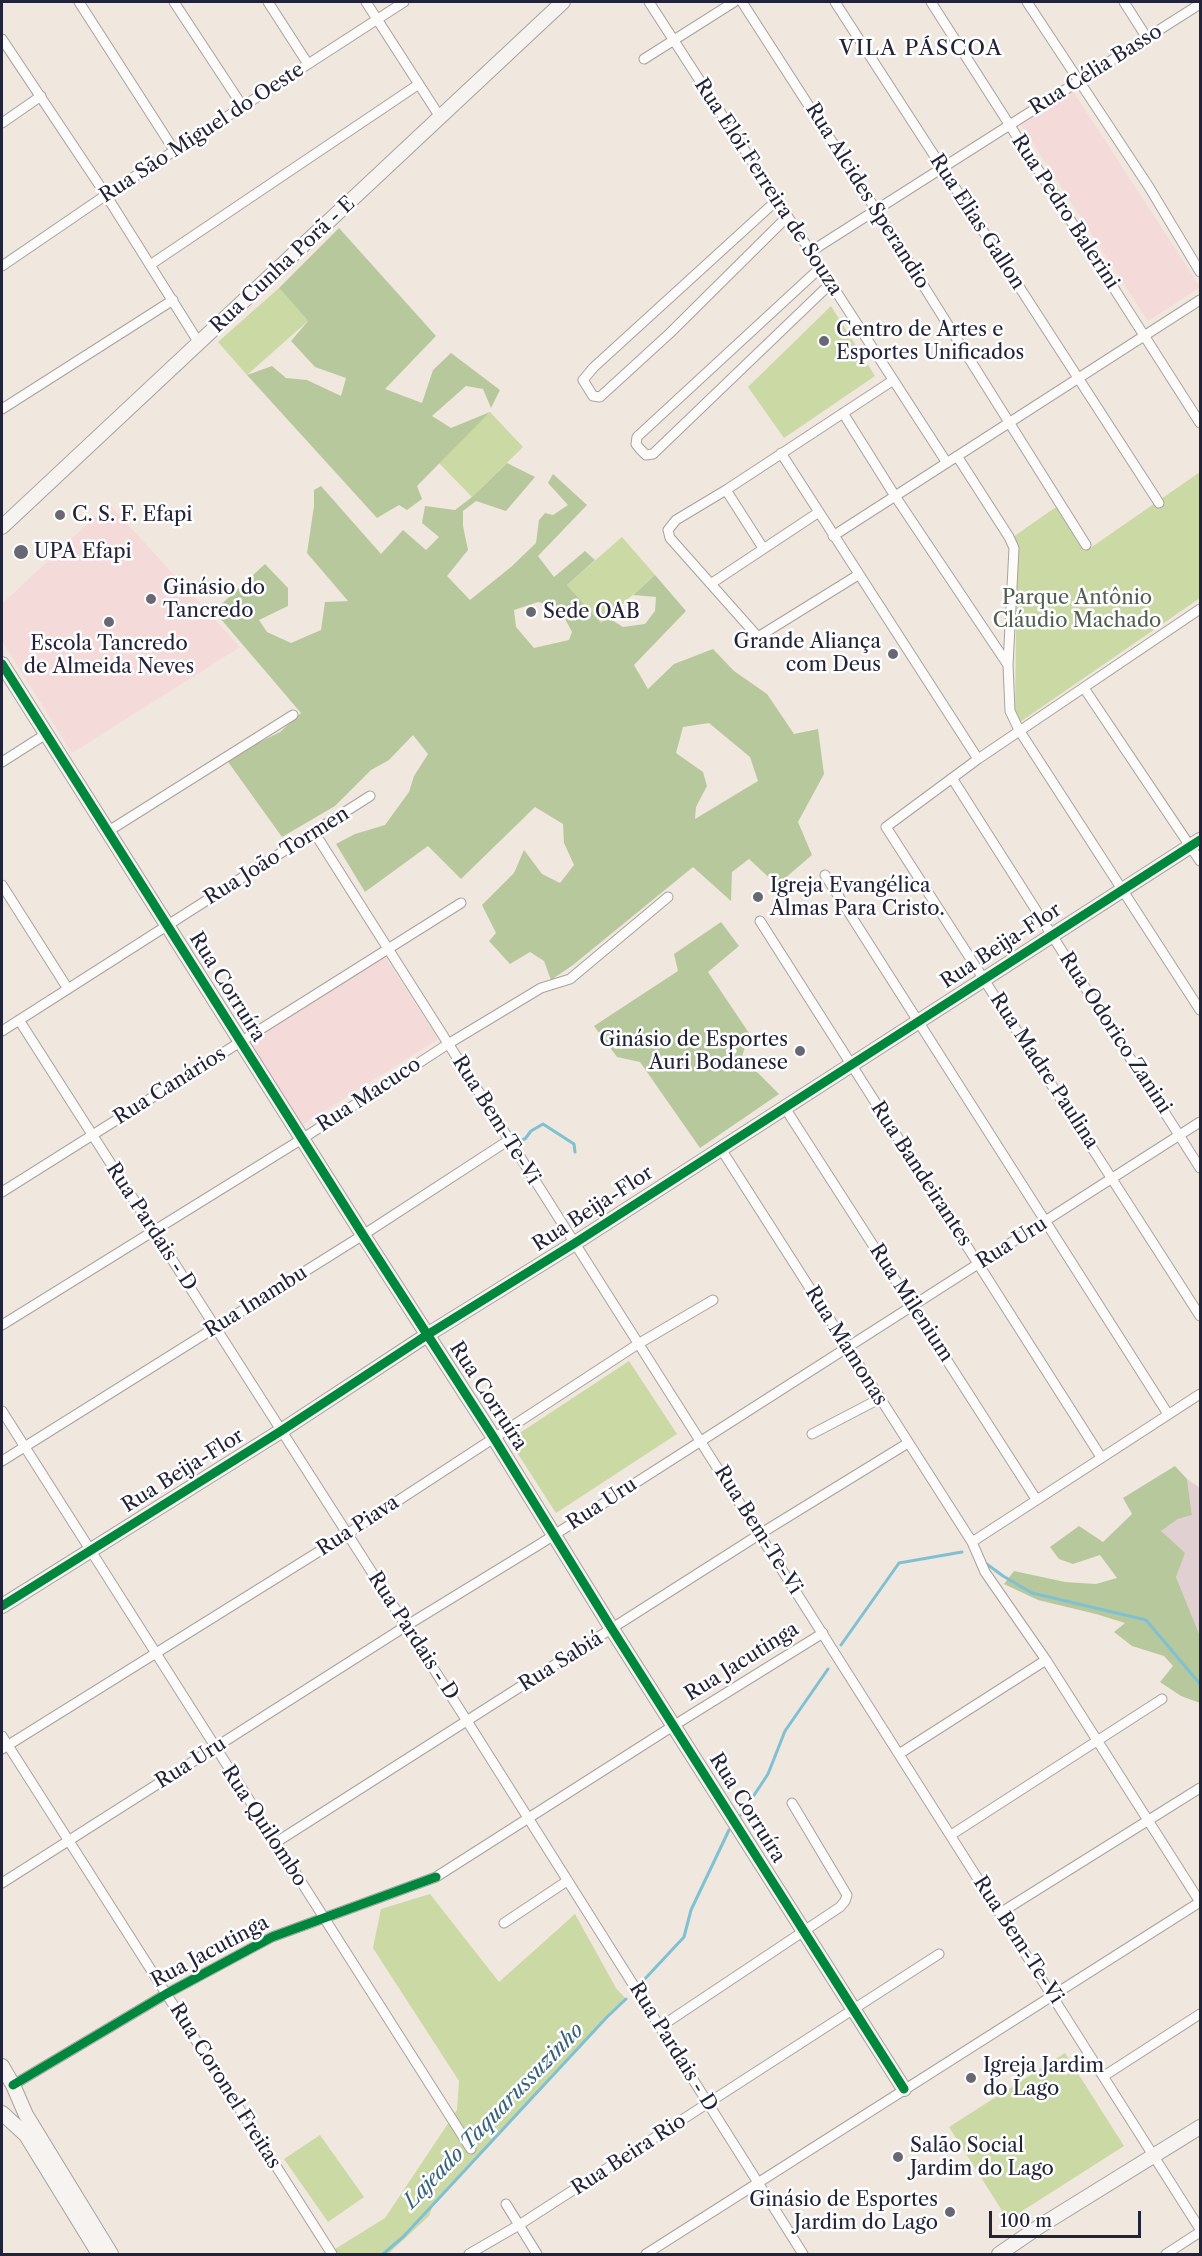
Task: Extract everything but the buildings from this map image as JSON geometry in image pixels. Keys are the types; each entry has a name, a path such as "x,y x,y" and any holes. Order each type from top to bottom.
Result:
{"street":[{"path":"79,2 174,150"},
{"path":"174,2 243,107"},
{"path":"268,2 308,64"},
{"path":"366,2 440,117"},
{"name":"Rua São Miguel do Oeste","path":"2,266 174,150 404,2"},
{"name":"Rua Cunha Porã - E","path":"2,527 563,2"},
{"name":"Rua Elói Ferreira de Souza","path":"649,2 946,463"},
{"path":"644,59 735,2"},
{"name":"Rua Alcides Sperandio","path":"742,2 876,210 1086,545"},
{"name":"Rua Elias Gallon","path":"835,2 1159,503"},
{"name":"Rua Pedro Balerini","path":"931,2 1200,423"},
{"path":"1027,2 1149,187 1200,272"},
{"path":"1124,2 1147,38"},
{"name":"Rua Célia Basso","path":"810,252 1200,4"},
{"path":"2,39 106,195 199,343"},
{"path":"150,265 419,84"},
{"path":"2,123 41,96"},
{"path":"776,201 594,367 583,380 593,396 600,397 670,333 787,217"},
{"path":"820,268 637,437 636,444 640,449 646,455 653,454 830,284"},
{"path":"2,409 173,300"},
{"path":"833,536 1200,300"},
{"path":"858,574 758,637 670,538 668,531 676,520 726,490 892,381"},
{"path":"843,413 895,496 1008,665"},
{"path":"781,453 978,759"},
{"path":"957,456 1014,548 1008,665 1010,711 1019,730 1124,889 1200,1010"},
{"path":"726,490 763,548"},
{"path":"712,583 819,512"},
{"path":"952,778 1019,730 1200,609"},
{"name":"Rua Corruíra","path":"2,664 904,2089"},
{"path":"1084,688 1196,843 1200,861"},
{"path":"107,832 293,714"},
{"path":"2,762 46,734"},
{"name":"Rua Madre Paulina","path":"952,778 886,827 1200,1316"},
{"name":"Rua Odorico Zanini","path":"952,778 1200,1168"},
{"name":"Rua João Tormen","path":"2,1031 370,796"},
{"name":"Rua Bem-Te-Vi","path":"314,832 1200,2230"},
{"name":"Rua Beija-Flor","path":"2,1606 281,1431 427,1335 1196,843"},
{"path":"825,875 1168,1414"},
{"path":"2,885 68,989"},
{"name":"Rua Macuco","path":"2,1325 154,1232 448,1044 541,988 570,979 668,897"},
{"name":"Rua Canários","path":"2,1192 461,903"},
{"name":"Rua Bandeirantes","path":"760,921 1101,1457"},
{"name":"Rua Pardais - D","path":"19,1020 467,1721 803,2254"},
{"name":"Rua Milenium","path":"784,1108 1036,1499"},
{"name":"Rua Uru","path":"2,1883 1200,1122"},
{"name":"Rua Inambu","path":"2,1461 363,1235 509,1140"},
{"name":"Rua Mamonas","path":"721,1149 972,1542 985,1572 1046,1660 1200,1902"},
{"name":"Rua Piava","path":"4,1747 347,1534 638,1344 713,1300"},
{"path":"972,1542 1200,1394"},
{"path":"812,1434 879,1399"},
{"name":"Rua Quilombo","path":"2,1411 214,1748 471,2149"},
{"name":"Rua Sabiá","path":"275,1843 760,1534 908,1443"},
{"name":"Rua Jacutinga","path":"14,2088 166,1994 272,1937 436,1877 823,1633"},
{"path":"899,1754 1046,1660"},
{"path":"951,1835 1162,1700"},
{"name":"Rua Coronel Freitas","path":"2,1736 4,1747 68,1840 332,2254"},
{"path":"1000,1913 1200,1788"},
{"path":"660,2027 846,1901 847,1894 792,1803"},
{"path":"504,1923 567,1881"},
{"path":"646,2254 1200,1902"},
{"name":"Rua Beira Rio","path":"469,2254 519,2225 709,2104 939,1954"},
{"path":"1104,2076 1200,2014"},
{"path":"2,2066 26,2115 111,2254"},
{"path":"2,2107 10,2102 14,2088"},
{"path":"2,2113 26,2135 99,2254"},
{"path":"1007,2252 1040,2226 1200,2127"},
{"path":"506,2204 537,2254"},
{"path":"1166,2254 1200,2230"}],"shaded area":[{"path":"1073,91 1200,287 1148,321 1021,125"},
{"name":"Escola Tancredo de Almeida Neves","path":"109,504 240,647 72,753 2,641 2,604"},
{"path":"384,955 438,1039 302,1125 248,1041"},
{"path":"1187,1479 1200,1488 1200,1636 1176,1577 1161,1531 1178,1519 1192,1515"}],"green space":[{"path":"339,228 436,336 385,389 422,403 433,370 451,353 500,390 491,408 483,389 466,386 432,416 451,428 490,412 417,486 422,499 407,510 399,505 377,518 247,375 272,366 286,378 307,380 341,396 346,378 315,367 291,341 308,321 279,288"},
{"path":"279,288 308,321 247,375 218,342"},
{"name":"Centro de Artes e Esportes Unificados","path":"831,306 875,376 784,438 748,387"},
{"path":"490,412 523,447 472,497 438,462"},
{"path":"507,463 535,477 506,511 476,501 463,511 463,526 468,550 447,576 470,600 511,567 536,543 539,520 545,513 553,515 568,505 548,483 553,474 587,505 538,556 554,577 585,551 595,560 567,585 601,623 607,617 623,627 645,624 655,611 656,597 633,595 655,575 686,611 634,665 648,689 674,664 713,649 734,671 767,694 794,734 818,729 824,774 798,822 812,855 777,885 749,859 732,872 731,901 693,867 573,965 551,980 544,961 530,952 510,964 489,941 496,933 482,905 514,873 524,850 542,874 560,883 574,865 564,843 563,824 535,807 461,879 428,846 365,892 336,844 355,834 385,825 409,792 414,776 428,754 413,735 389,760 371,770 335,806 282,837 226,759 280,732 301,713 214,611 265,564 288,588 288,606 259,620 267,632 291,643 321,630 325,602 348,601 307,553 314,490 321,486 381,554 403,530 426,550 439,537 422,523 425,506 455,510","holes":["538,602 561,611 572,632 569,640 534,648 516,627 514,610","709,723 750,757 758,781 695,819 696,807 707,786 703,772 676,753 683,727"]},
{"name":"Parque Antônio Cláudio Machado","path":"1200,472 1200,598 1020,722 1015,716 1017,542 1013,537 1056,507 1086,551"},
{"path":"622,537 655,575 601,623 567,585"},
{"path":"721,922 739,946 708,972 749,1033 742,1057 779,1094 700,1148 640,1062 617,1057 594,1026 678,971 674,954"},
{"path":"629,1361 677,1434 556,1513 509,1440"},
{"path":"1175,1466 1187,1479 1192,1515 1178,1519 1161,1531 1185,1553 1176,1577 1200,1636 1200,1703 1181,1696 1160,1682 1173,1666 1164,1656 1132,1646 1114,1632 1125,1623 1038,1600 1004,1584 1014,1571 1065,1582 1096,1584 1117,1578 1100,1555 1073,1564 1059,1559 1050,1547 1079,1526 1103,1542 1132,1514 1123,1498"},
{"path":"430,1894 499,1982 575,1914 616,1988 626,1999 433,2205 429,2216 388,2254 327,2254 385,2218 457,2110 459,2081 373,1948 381,1909"},
{"path":"1065,2053 1124,2146 1008,2220 949,2127"},
{"path":"320,2135 364,2197 328,2222 284,2159"}],"waterway":[{"path":"520,1140 525,1139 531,1131 543,1124 574,1144 575,1152"},
{"name":"Lajeado Taquarussuzinho","path":"841,1645 899,1563 962,1552"},
{"name":"Lajeado Taquarussuzinho","path":"984,1562 1032,1593 1146,1620 1200,1684"},
{"name":"Lajeado Taquarussuzinho","path":"741,1815 768,1774 785,1731 828,1669"},
{"name":"Lajeado Taquarussuzinho","path":"642,1982 684,1937 691,1910 729,1830"},
{"name":"Lajeado Taquarussuzinho","path":"383,2254 403,2237 626,1999"}],"cycle path":[{"path":"2,664 904,2089"},
{"path":"2,1606 281,1431 1200,840"},
{"path":"13,2085 166,1994 272,1937 436,1877"}],"place":[{"name":"Centro de Artes e Esportes Unificados","path":"824,341"},
{"name":"C. S. F. Efapi","path":"60,515"},
{"name":"UPA Efapi","path":"21,552"},
{"name":"Ginásio do Tancredo","path":"151,599"},
{"name":"Sede OAB","path":"531,612"},
{"name":"Escola Tancredo de Almeida Neves","path":"109,622"},
{"name":"Grande Aliança com Deus","path":"893,654"},
{"name":"Igreja Evangélica Almas Para Cristo.","path":"758,897"},
{"name":"Ginásio de Esportes Auri Bodanese","path":"800,1051"},
{"name":"Igreja Jardim do Lago","path":"971,2078"},
{"name":"Salão Social Jardim do Lago","path":"898,2157"},
{"name":"Ginásio de Esportes Jardim do Lago","path":"950,2212"}],"district":[{"name":"VILA PÁSCOA","path":"921,49"}]}
